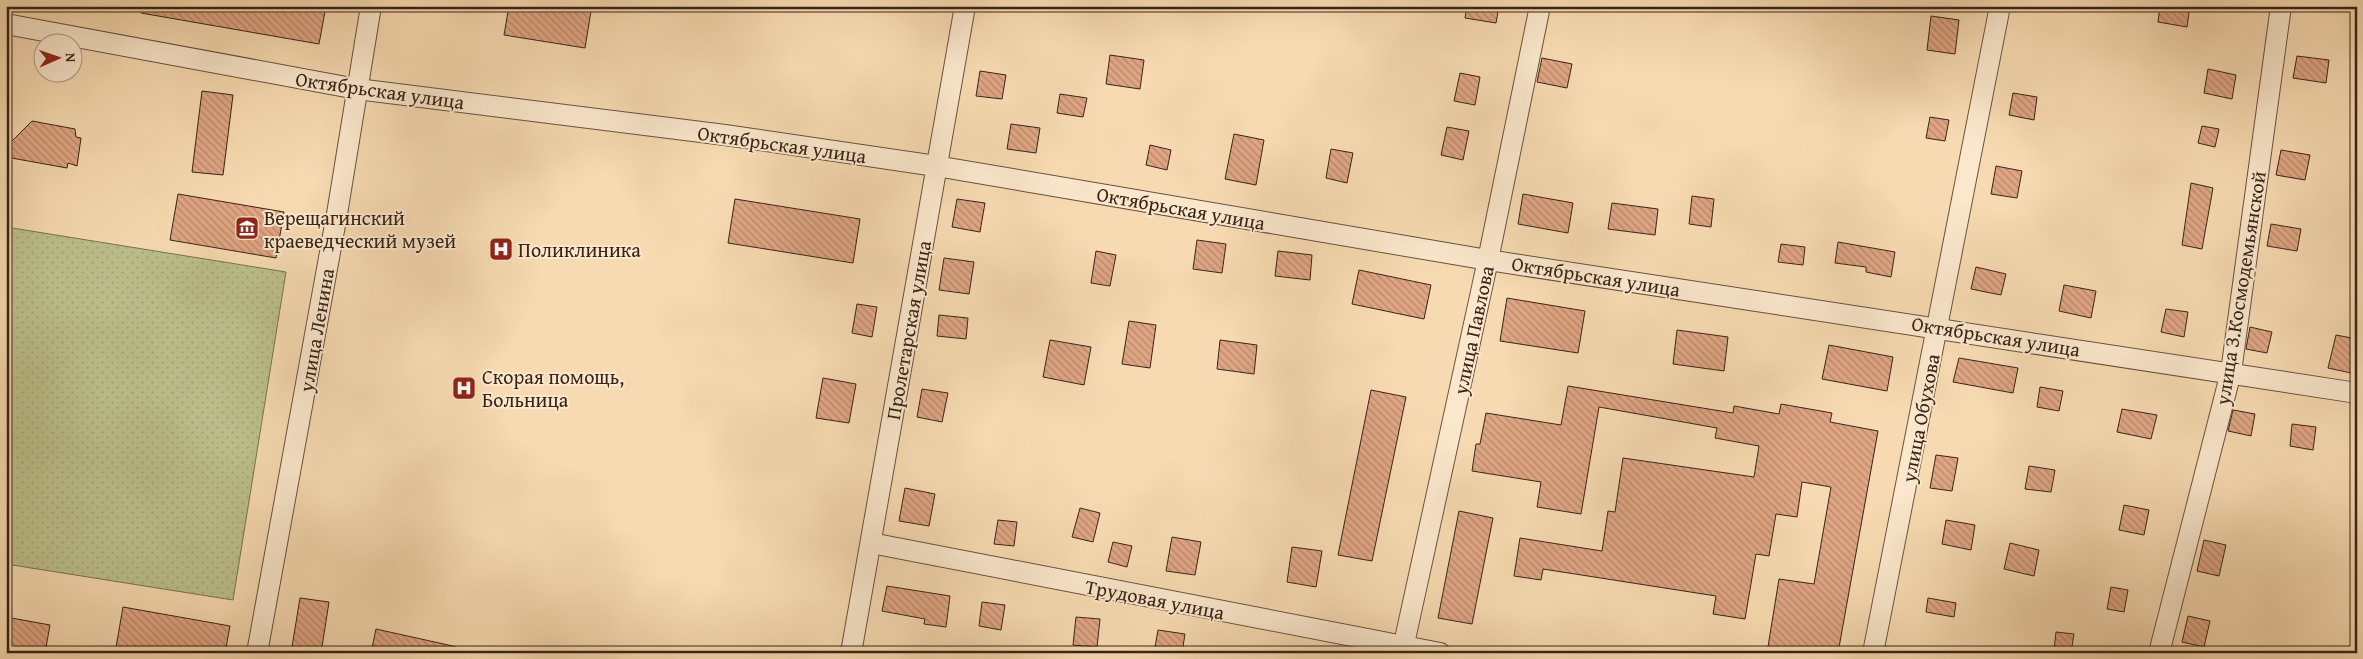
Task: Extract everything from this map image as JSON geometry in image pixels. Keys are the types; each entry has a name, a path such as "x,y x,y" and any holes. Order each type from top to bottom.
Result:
{"street":[{"name":"улица Ленина","path":"257,653 337,214 371,6"},
{"name":"Пролетарская улица","path":"851,653 965,6"},
{"name":"улица Павлова","path":"1403,650 1488,260 1540,6"},
{"name":"улица Обухова","path":"1873,653 2000,6"},
{"name":"улица З.Космодемьянской","path":"2159,653 2231,372 2281,6"},
{"name":"Октябрьская улица","path":"6,24 357,89 725,135 936,166 1488,260 1938,327 2357,393"},
{"name":"Трудовая улица","path":"871,544 1403,650 1440,653"}],"green space":[{"path":"6,227 286,272 233,600 6,564"}],"building":[{"path":"142,6 326,6 319,44 141,13"},
{"path":"509,6 559,6 591,11 585,48 504,35"},
{"path":"1467,6 1499,6 1496,23 1465,18"},
{"path":"2160,6 2190,6 2187,27 2158,22"},
{"path":"1931,16 1959,20 1955,54 1927,50"},
{"path":"1110,55 1144,60 1140,89 1106,84"},
{"path":"2297,56 2329,60 2326,83 2293,78"},
{"path":"1542,58 1572,64 1567,88 1537,82"},
{"path":"2208,69 2236,75 2232,99 2204,93"},
{"path":"980,71 1006,75 1002,99 976,96"},
{"path":"1460,73 1480,77 1475,105 1454,101"},
{"path":"202,91 233,95 223,175 192,172"},
{"path":"2013,93 2037,97 2034,120 2009,115"},
{"path":"1060,94 1087,98 1083,117 1057,113"},
{"path":"1930,117 1949,120 1945,141 1926,138"},
{"path":"32,121 75,129 76,137 81,138 77,166 68,163 67,168 6,157 6,147"},
{"path":"1011,124 1040,128 1036,153 1007,149"},
{"path":"2202,126 2219,129 2215,147 2198,143"},
{"path":"1447,127 1469,131 1463,160 1441,155"},
{"path":"1234,134 1264,140 1256,185 1225,179"},
{"path":"1150,145 1171,150 1167,170 1146,165"},
{"path":"1331,149 1353,153 1347,183 1326,178"},
{"path":"2281,150 2310,155 2305,180 2276,175"},
{"path":"1996,166 2022,171 2017,198 1991,194"},
{"path":"2191,183 2213,188 2202,249 2182,245"},
{"path":"178,194 284,212 276,258 170,240"},
{"path":"1523,194 1573,203 1568,233 1518,224"},
{"path":"1692,196 1714,199 1711,227 1689,224"},
{"path":"735,199 860,219 853,263 728,243"},
{"path":"957,199 985,203 980,232 952,227"},
{"path":"1612,203 1658,209 1655,235 1608,229"},
{"path":"2271,224 2301,229 2297,251 2267,246"},
{"path":"1197,240 1226,244 1222,273 1193,269"},
{"path":"1838,242 1895,252 1891,277 1866,272 1866,267 1835,263"},
{"path":"1781,244 1805,247 1803,265 1778,262"},
{"path":"1096,251 1116,255 1110,286 1091,283"},
{"path":"1278,251 1312,255 1310,280 1275,276"},
{"path":"944,258 974,262 969,294 939,290"},
{"path":"1976,267 2006,274 2001,295 1971,289"},
{"path":"1359,270 1431,285 1424,319 1352,304"},
{"path":"2064,285 2096,291 2091,318 2059,311"},
{"path":"1507,298 1585,311 1578,353 1500,341"},
{"path":"857,304 877,307 872,337 852,333"},
{"path":"2166,309 2188,312 2184,337 2161,332"},
{"path":"939,315 968,318 966,339 937,336"},
{"path":"1129,321 1156,325 1150,368 1122,364"},
{"path":"2250,327 2272,332 2267,353 2246,349"},
{"path":"1677,330 1728,337 1724,371 1673,364"},
{"path":"2336,335 2357,339 2351,373 2328,368"},
{"path":"1050,340 1091,347 1084,385 1043,377"},
{"path":"1220,340 1257,345 1254,374 1217,369"},
{"path":"1829,345 1893,357 1887,391 1822,379"},
{"path":"1959,358 2018,368 2013,393 1953,382"},
{"path":"823,378 856,384 849,423 816,418"},
{"path":"1568,386 1733,413 1734,406 1779,414 1781,404 1832,413 1830,422 1878,431 1838,653 1767,653 1779,579 1814,584 1831,487 1802,482 1797,517 1776,514 1769,556 1756,554 1745,619 1713,614 1716,596 1543,569 1541,580 1514,576 1520,538 1602,551 1608,511 1615,512 1623,458 1754,477 1759,446 1715,438 1717,428 1599,407 1581,514 1537,507 1541,482 1472,471 1476,444 1480,444 1486,413 1561,425"},
{"path":"2040,387 2063,391 2059,411 2037,407"},
{"path":"922,389 948,393 942,422 917,417"},
{"path":"1371,390 1406,397 1372,561 1338,555"},
{"path":"2122,409 2157,415 2151,439 2117,432"},
{"path":"2233,410 2255,414 2251,436 2228,431"},
{"path":"2292,424 2316,427 2313,450 2290,446"},
{"path":"1936,455 1958,458 1952,491 1930,488"},
{"path":"2029,466 2055,470 2051,492 2025,489"},
{"path":"905,488 935,494 929,526 899,521"},
{"path":"2124,505 2149,510 2144,535 2119,530"},
{"path":"1080,508 1100,513 1093,542 1072,537"},
{"path":"1459,511 1493,518 1472,624 1438,618"},
{"path":"998,520 1017,522 1014,546 994,544"},
{"path":"1946,520 1975,525 1971,550 1942,544"},
{"path":"1172,537 1201,542 1195,575 1166,571"},
{"path":"2204,540 2226,545 2219,576 2197,571"},
{"path":"1113,542 1132,546 1127,567 1108,562"},
{"path":"2010,543 2039,550 2034,576 2004,569"},
{"path":"1292,547 1322,551 1316,587 1287,582"},
{"path":"887,586 950,596 946,627 924,624 925,619 882,611"},
{"path":"2111,587 2128,590 2124,612 2107,609"},
{"path":"300,598 329,602 321,653 291,653"},
{"path":"1928,598 1956,603 1954,617 1926,612"},
{"path":"982,602 1005,605 1001,630 979,626"},
{"path":"123,607 230,626 225,653 115,653"},
{"path":"2188,616 2210,621 2204,647 2182,642"},
{"path":"6,617 50,625 45,653 6,653"},
{"path":"1076,617 1100,619 1097,647 1073,645"},
{"path":"376,629 457,647 457,653 371,653"},
{"path":"1158,630 1185,634 1182,653 1154,653"},
{"path":"2056,632 2074,634 2071,653 2054,650"}],"place":[{"name":"Верещагинский краеведческий музей","path":"247,228"},
{"name":"Поликлиника","path":"501,249"},
{"name":"Скорая помощь, Больница","path":"464,388"}]}
